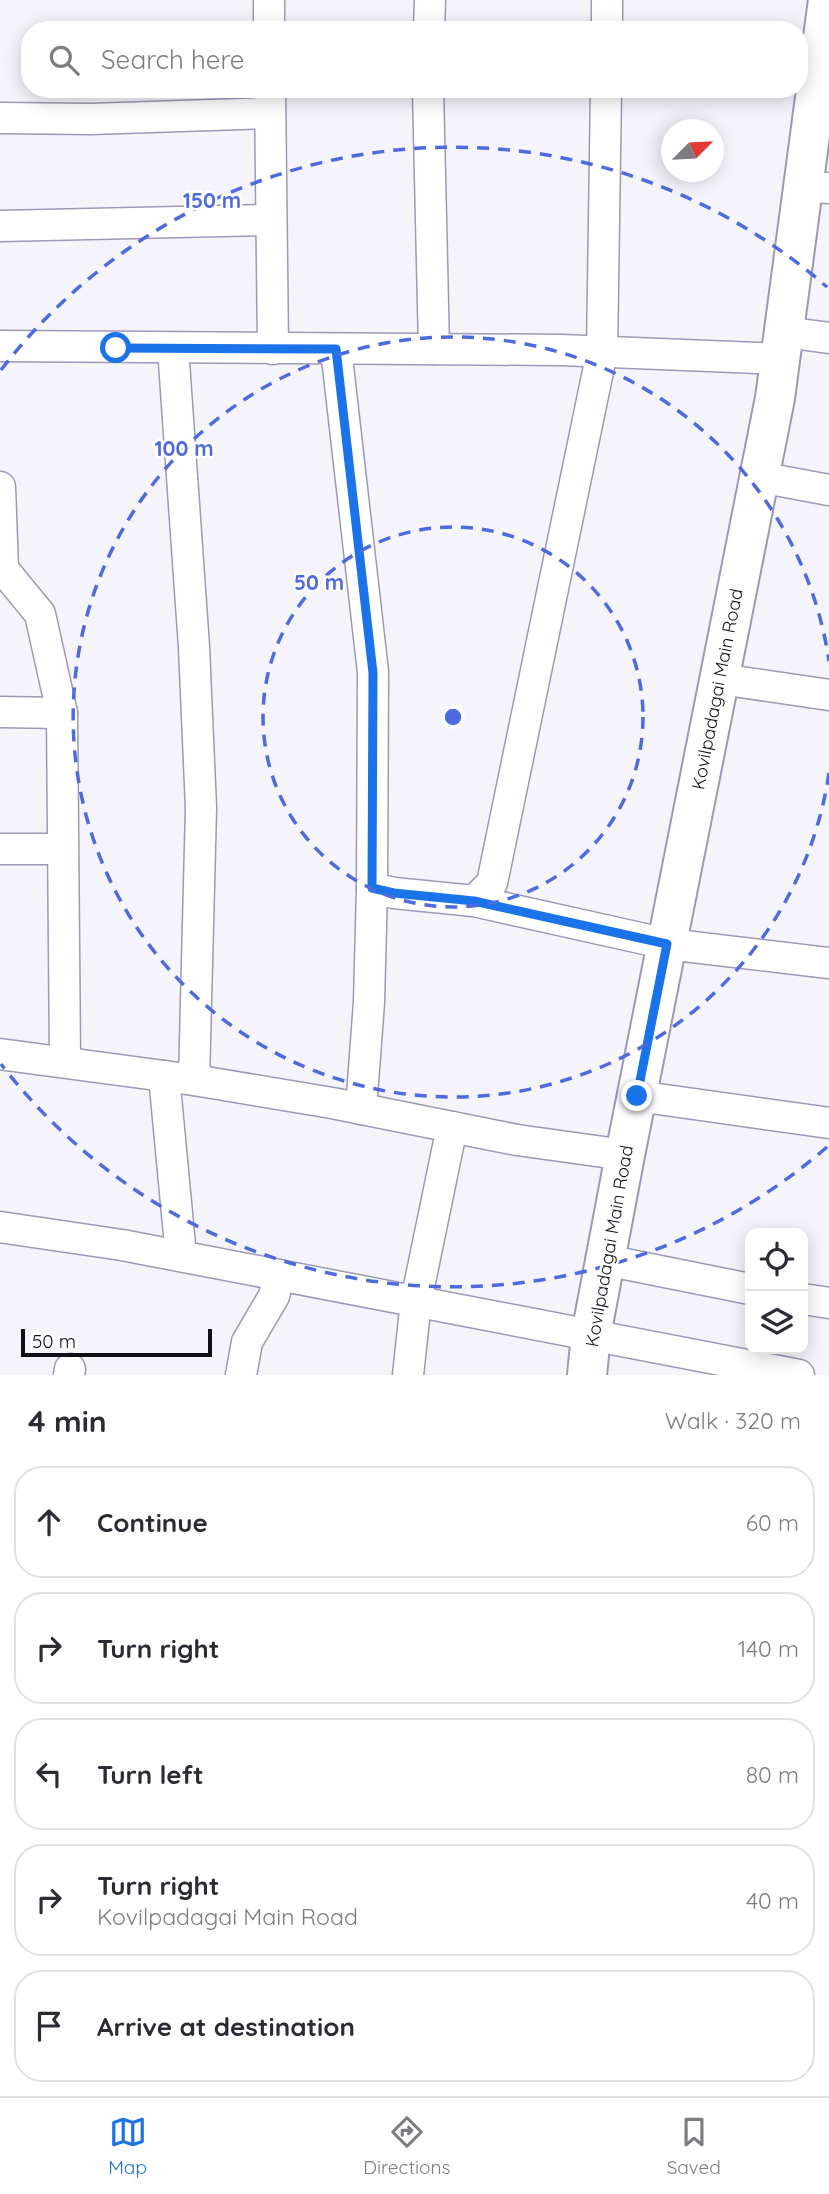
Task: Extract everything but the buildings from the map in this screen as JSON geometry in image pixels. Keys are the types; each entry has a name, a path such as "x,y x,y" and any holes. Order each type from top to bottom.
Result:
{"street":[{"path":"269,0 269,21"},
{"path":"429,21 430,0"},
{"path":"607,0 607,21"},
{"name":"Kovilpadagai Main Road","path":"587,1375 591,1335 625,1155 775,398 782,345 816,188 828,0"},
{"path":"428,98 434,349"},
{"path":"474,901 492,883 602,352 606,98"},
{"path":"0,118 91,120 270,101 272,349"},
{"path":"0,226 271,220"},
{"path":"0,346 561,349 602,352 782,345 829,338"},
{"path":"173,348 194,647 201,808 194,1080"},
{"path":"336,349 373,673 369,1002 361,1109"},
{"path":"759,477 829,490"},
{"path":"0,486 1,570 40,614 62,713 65,1062"},
{"path":"720,679 829,695"},
{"path":"0,712 62,713"},
{"path":"0,849 62,849"},
{"path":"372,888 394,893 474,901 667,944 829,963"},
{"path":"0,1054 194,1080 517,1140 625,1155"},
{"path":"164,1076 181,1256"},
{"path":"637,1096 829,1123"},
{"path":"408,1375 416,1301 452,1127"},
{"path":"0,1227 122,1245 794,1375"},
{"path":"605,1260 745,1288"},
{"path":"241,1375 247,1342 274,1296 279,1275"},
{"path":"808,1301 829,1303"}],"route":[{"path":"116,348 336,349 373,673 372,888 394,893 474,901 667,944 637,1096"}]}
